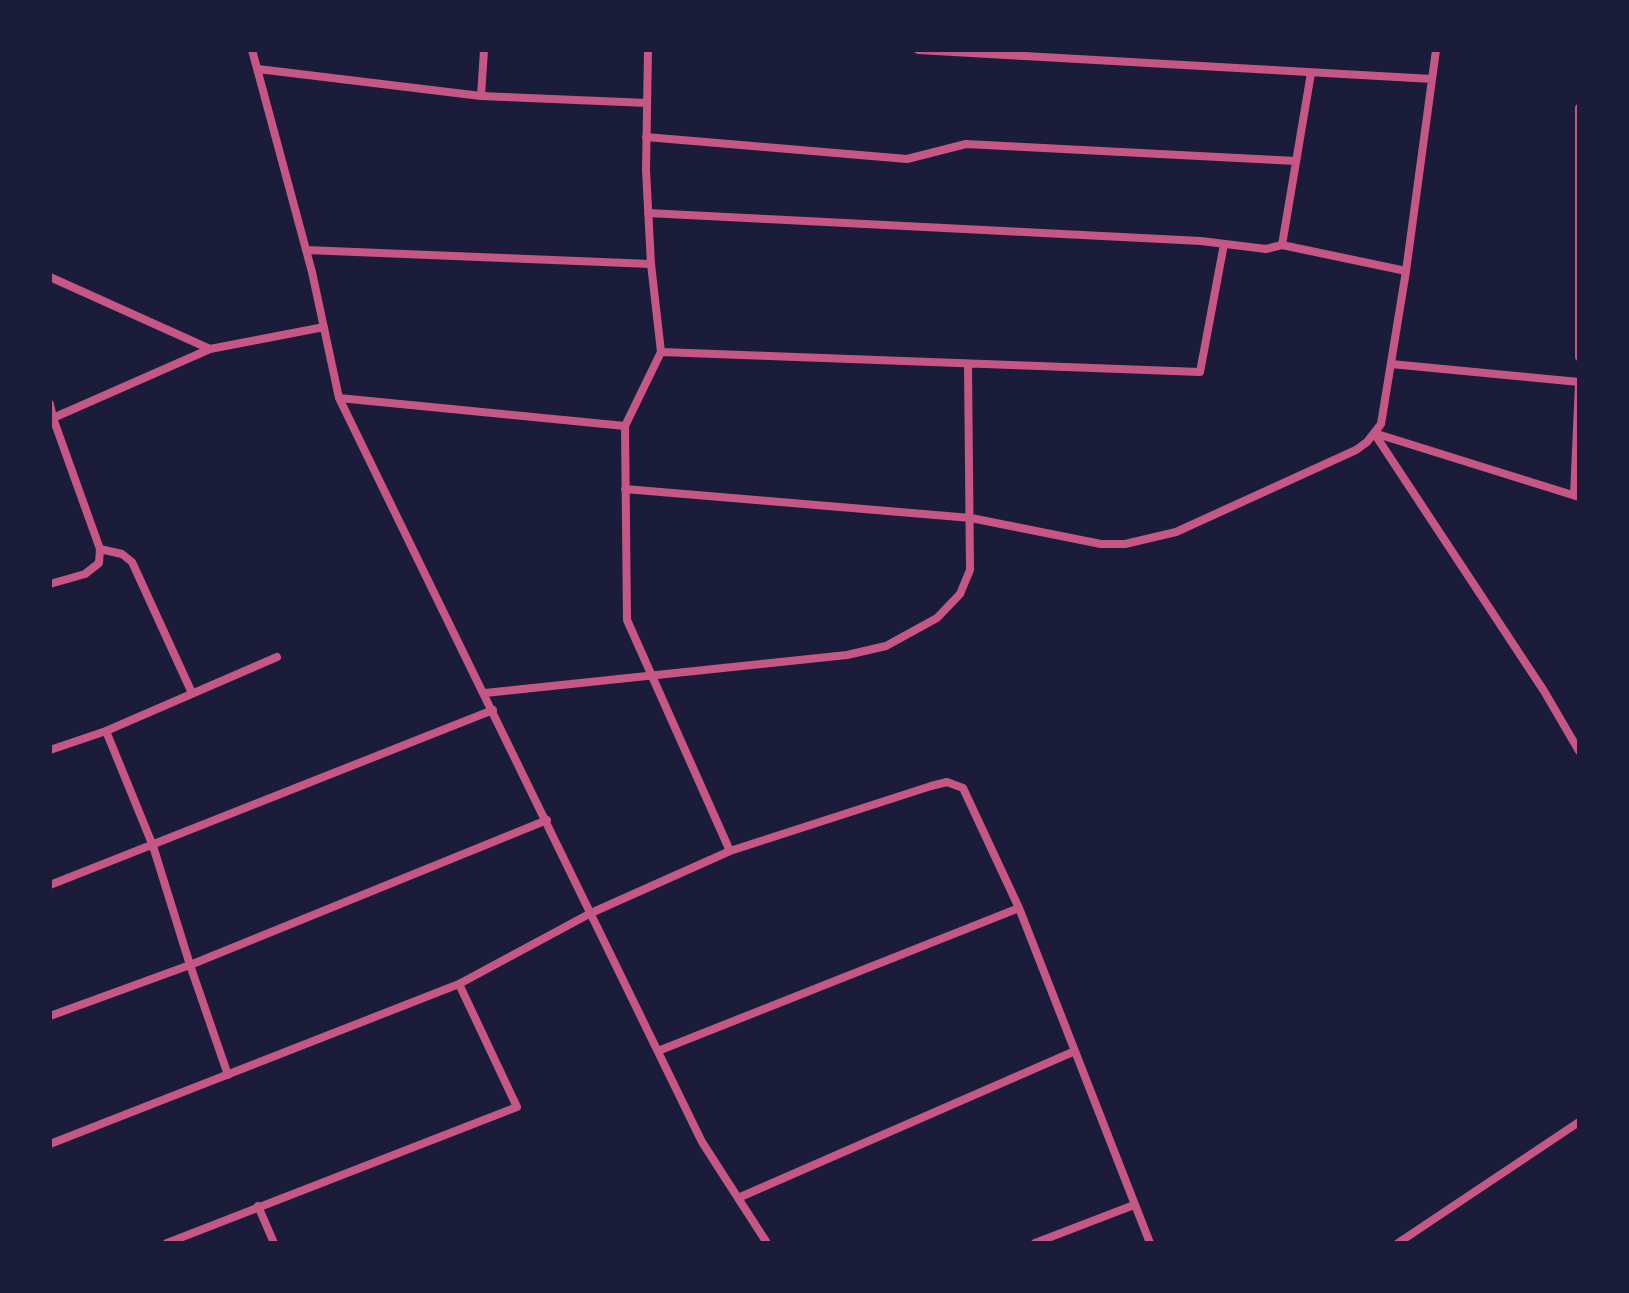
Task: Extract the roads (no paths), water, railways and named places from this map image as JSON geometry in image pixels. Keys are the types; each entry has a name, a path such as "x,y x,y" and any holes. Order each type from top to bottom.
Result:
{"street":[{"path":"252,50 306,250 339,398 702,1142 767,1243"},
{"path":"481,96 484,50"},
{"path":"648,50 648,213 661,352 625,426 627,620 730,851"},
{"path":"918,50 1432,79"},
{"path":"625,489 971,518 1101,544 1155,538 1176,532 1356,450 1381,424 1406,271 1436,50"},
{"path":"258,69 481,96 647,103"},
{"path":"1282,245 1311,73"},
{"path":"1579,108 1579,357"},
{"path":"646,137 907,159 966,144 1296,161"},
{"path":"648,213 1224,244 1266,249 1282,245 1406,271"},
{"path":"661,352 1200,372 1224,244"},
{"path":"306,250 651,264"},
{"path":"50,277 210,349"},
{"path":"51,418 210,349 324,327"},
{"path":"1374,433 1577,496 1579,383 1391,364"},
{"path":"485,693 847,655 886,646 937,618 960,594 970,570 968,365"},
{"path":"339,398 625,426"},
{"path":"50,404 51,418 100,549 99,563 85,574 50,584"},
{"path":"1374,433 1544,691 1579,751"},
{"path":"100,549 122,554 132,562 192,693"},
{"path":"50,750 106,731 277,657"},
{"path":"50,885 493,710"},
{"path":"106,731 153,846 228,1075"},
{"path":"50,1144 459,984 591,913 730,851 947,782 963,788 972,802 1019,908 1150,1243"},
{"path":"50,1016 190,965 547,820"},
{"path":"658,1051 1019,908"},
{"path":"167,1243 517,1107 459,984"},
{"path":"738,1198 1075,1051"},
{"path":"1398,1243 1579,1122"},
{"path":"1035,1243 1134,1205"},
{"path":"258,1206 274,1243"}]}
